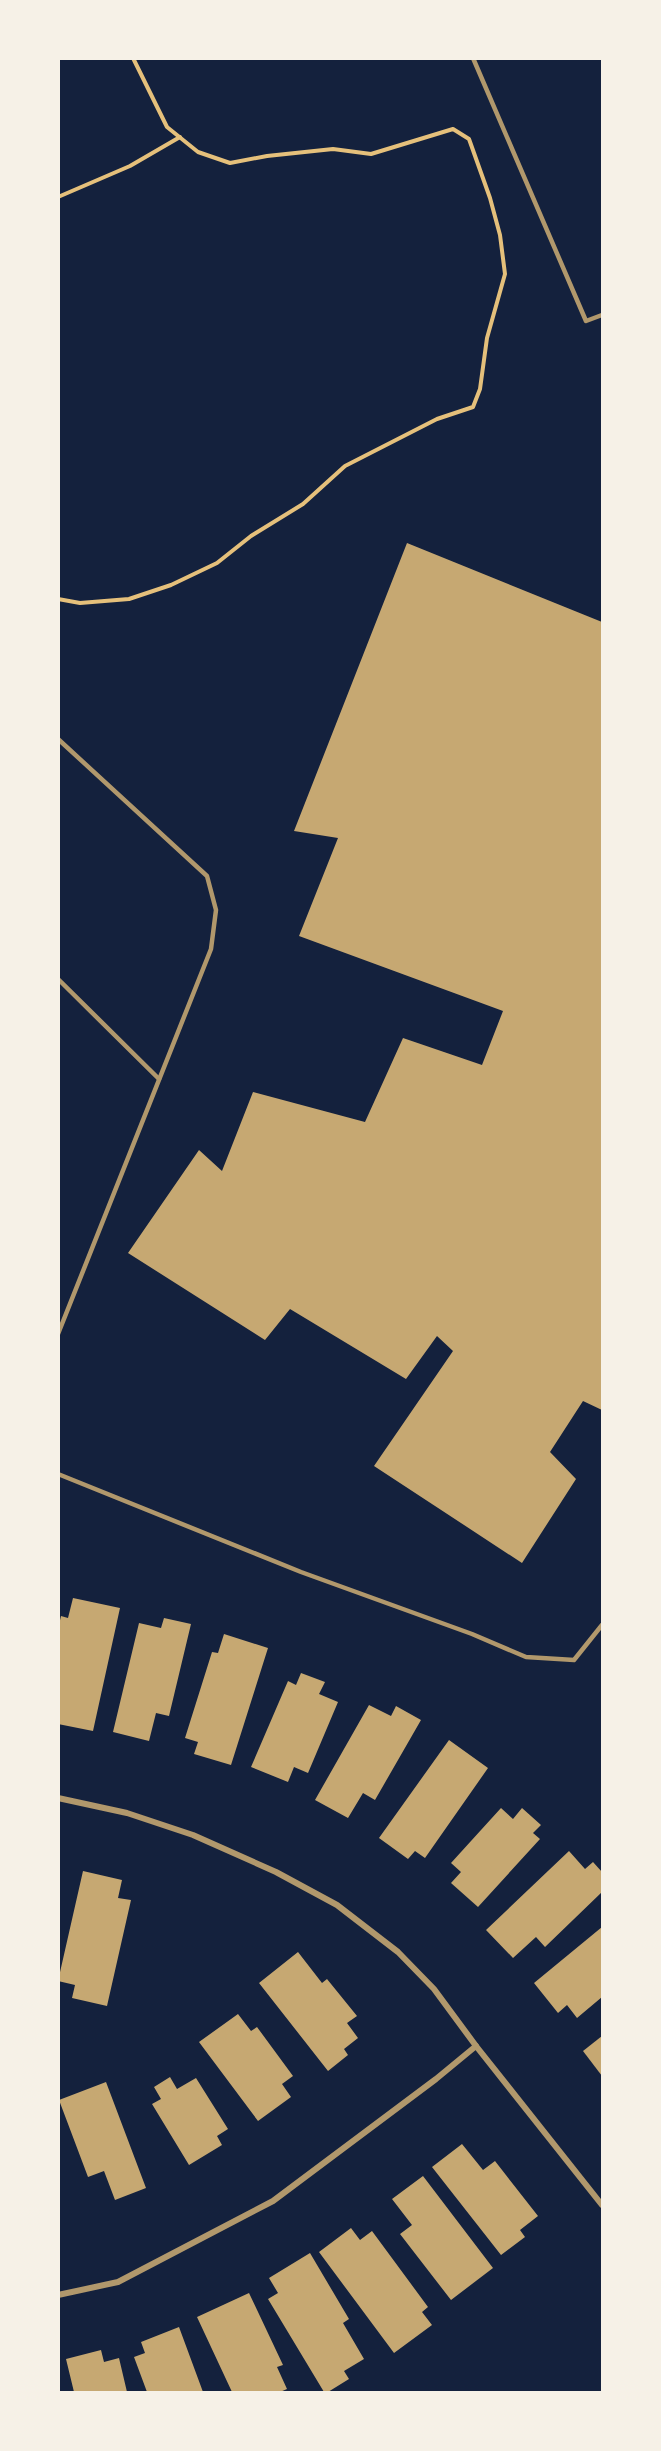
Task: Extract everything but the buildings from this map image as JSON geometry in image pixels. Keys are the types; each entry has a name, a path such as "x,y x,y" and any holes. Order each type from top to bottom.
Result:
{"street":[{"path":"58,1798 127,1813 193,1835 276,1872 337,1905 398,1952 435,1989 476,2046 603,2205"},
{"path":"58,2295 118,2282 273,2201 443,2074 476,2046"}],"lane":[{"path":"473,58 586,321 603,315"},
{"path":"58,739 207,876 216,910 211,949 58,1334"},
{"path":"58,979 159,1079"},
{"path":"58,1474 301,1572 472,1634 526,1657 574,1660 603,1625"}],"path":[{"path":"58,599 80,603 129,599 171,585 217,563 251,536 303,504 345,466 437,419 474,407 480,389 487,338 505,274 500,235 469,139 453,129 371,154 333,150 267,156 230,163 198,152 167,127 133,58"},
{"path":"58,197 130,166 180,137"}]}
